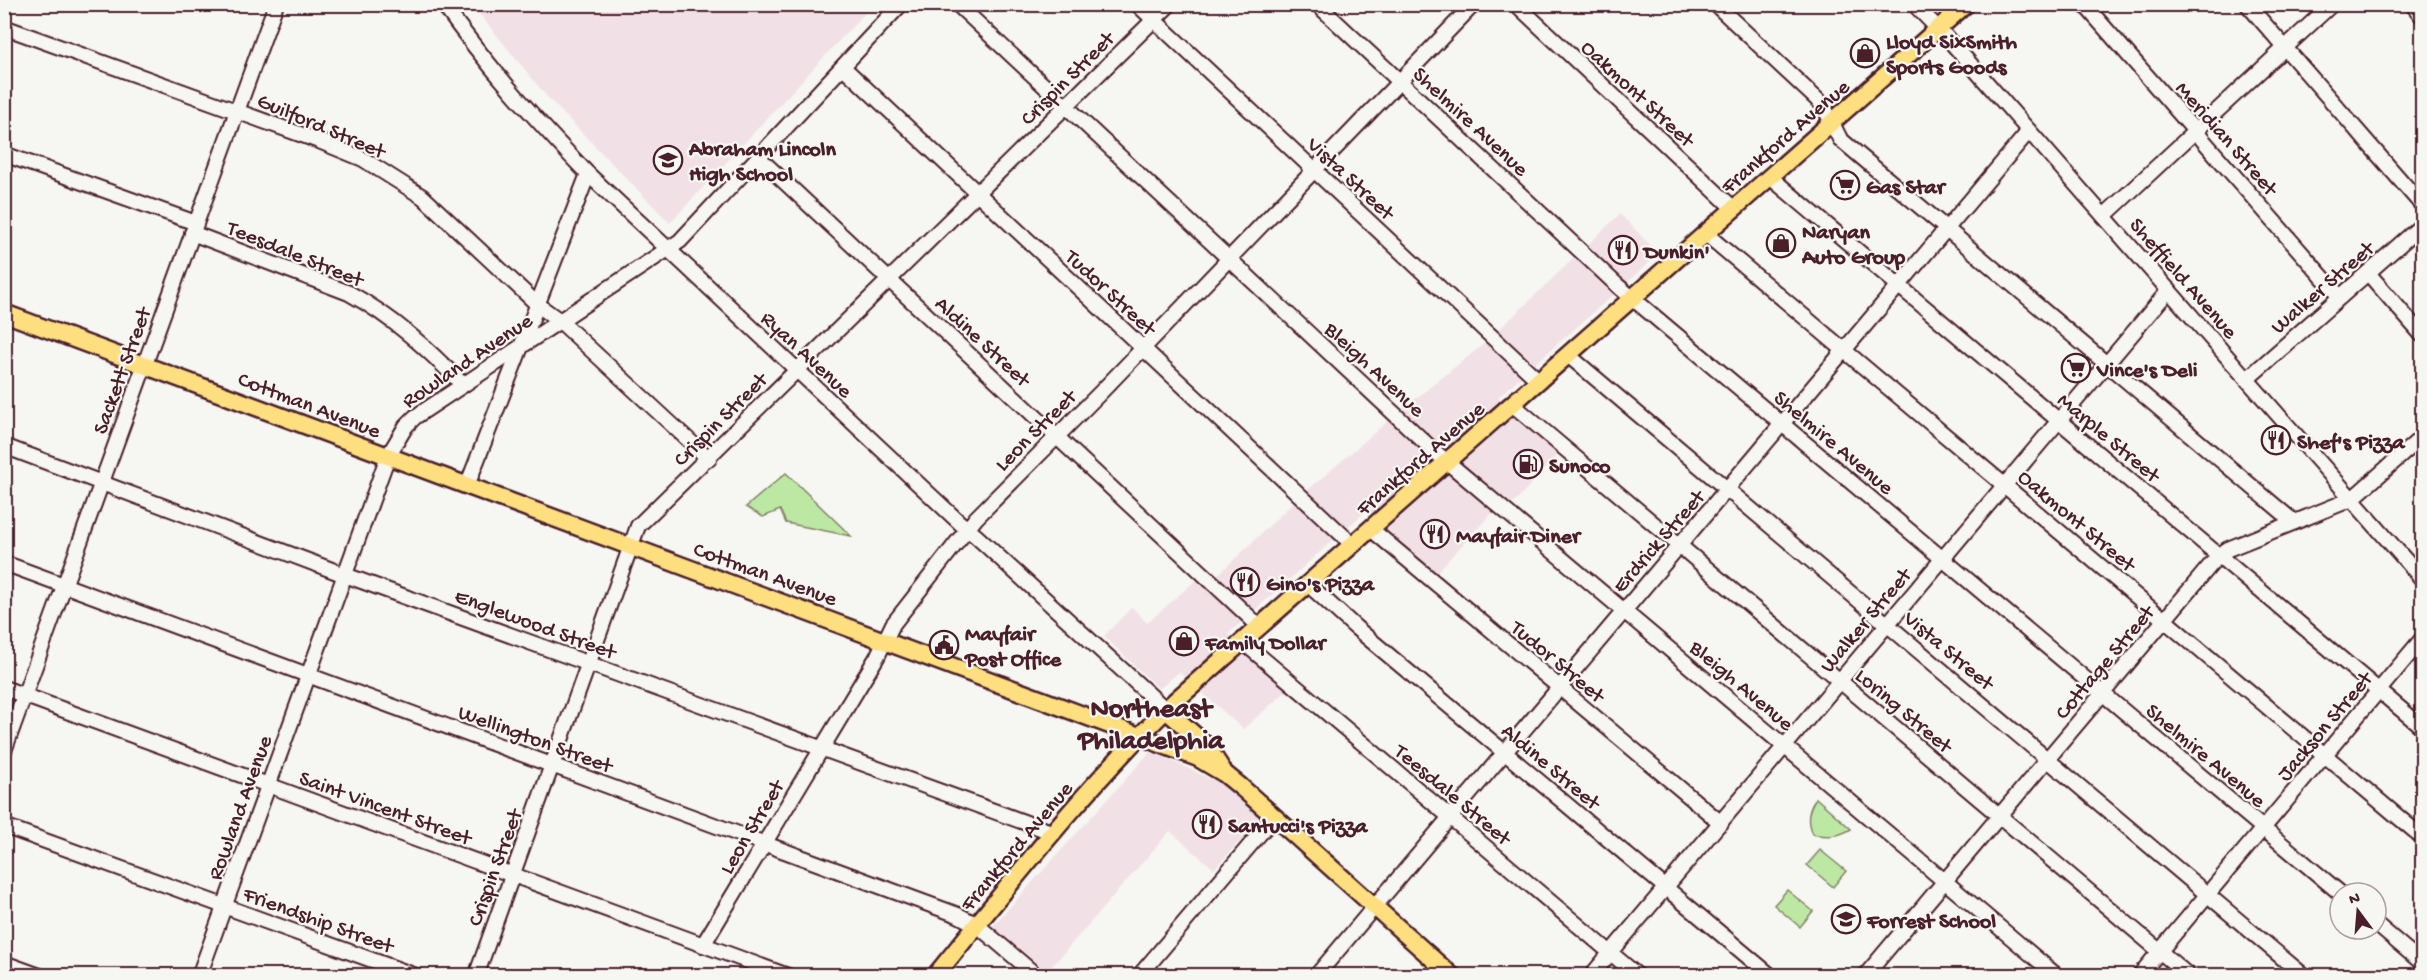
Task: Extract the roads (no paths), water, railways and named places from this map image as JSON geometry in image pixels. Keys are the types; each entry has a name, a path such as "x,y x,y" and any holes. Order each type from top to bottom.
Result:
{"main road":[{"name":"Frankford Avenue","path":"935,975 1054,833 1166,710 1966,4"},
{"name":"Cottman Avenue","path":"4,313 1198,758 1225,774 1452,975"},
{"path":"1166,710 1206,745 1225,774"}],"street":[{"name":"Sackett Street","path":"4,751 276,4"},
{"name":"Ryan Avenue","path":"443,4 514,94 588,174 796,370 1166,710"},
{"name":"Rowland Avenue","path":"199,975 388,456 410,421 666,249 680,242 901,4"},
{"name":"Bleigh Avenue","path":"957,4 1447,462 2058,975"},
{"name":"Vista Street","path":"1137,4 1539,381"},
{"name":"Crispin Street","path":"476,975 638,526 709,459 796,370 1170,4"},
{"name":"Shelmire Avenue","path":"1317,4 1633,298 2328,883"},
{"name":"Leon Street","path":"704,945 893,624 967,528 1474,4"},
{"name":"Oakmont Street","path":"1516,4 1734,209"},
{"path":"1715,4 1823,105 1840,139 2294,522"},
{"name":"Sheffield Avenue","path":"1914,4 1939,29 2422,579"},
{"name":"Meridian Street","path":"2084,4 2340,297"},
{"path":"2247,4 2422,205"},
{"path":"2104,216 2332,4"},
{"path":"2412,4 2422,16"},
{"name":"Guilford Street","path":"4,27 236,110 363,159 423,197 538,305 560,321 709,459"},
{"name":"Tudor Street","path":"843,67 1353,545"},
{"name":"Erdrick Street","path":"1316,975 2029,131"},
{"name":"Teesdale Street","path":"4,154 194,228 360,298 407,330 463,385"},
{"name":"Aldine Street","path":"758,157 1260,627"},
{"path":"467,486 588,174"},
{"name":"Marple Street","path":"1770,177 2422,727"},
{"name":"Walker Street","path":"2247,379 2422,225"},
{"name":"Oakmont Street","path":"1706,234 2422,837"},
{"path":"2368,273 2422,335"},
{"name":"Walker Street","path":"1592,975 2169,290"},
{"name":"Vista Street","path":"1568,355 2304,975"},
{"name":"Loring Street","path":"1512,404 2189,975"},
{"name":"Cottage Street","path":"1864,975 2219,555 2228,549 2352,499 2422,437"},
{"name":"Englewood Street","path":"4,446 589,664 1054,833"},
{"name":"Tudor Street","path":"1371,529 1720,823"},
{"name":"Wellington Street","path":"4,563 958,915 977,925 1037,975"},
{"name":"Aldine Street","path":"1309,585 1355,627 1771,975"},
{"name":"Jackson Street","path":"2139,975 2422,639"},
{"name":"Teesdale Street","path":"1243,642 1638,975"},
{"name":"Saint Vincent Street","path":"4,688 788,975"},
{"path":"1139,975 1274,817"},
{"name":"Friendship Street","path":"4,826 416,975"},
{"path":"2388,934 2422,963"},
{"path":"4,963 40,975"}],"place":[{"name":"Lloyd SixSmith Sports Goods","path":"1865,53"},
{"name":"Abraham Lincoln High School","path":"668,160"},
{"name":"Gas Star","path":"1845,185"},
{"name":"Naryan Auto Group","path":"1781,243"},
{"name":"Dunkin'","path":"1623,250"},
{"name":"Vince's Deli","path":"2076,368"},
{"name":"Shef's Pizza","path":"2276,440"},
{"name":"Sunoco","path":"1528,464"},
{"name":"Mayfair Diner","path":"1435,534"},
{"name":"Gino's Pizza","path":"1245,582"},
{"name":"Family Dollar","path":"1184,641"},
{"name":"Mayfair Post Office","path":"944,645"},
{"name":"Santucci's Pizza","path":"1207,824"},
{"name":"Forrest School","path":"1846,919"}],"district":[{"name":"Northeast Philadelphia","path":"1151,722"}]}
